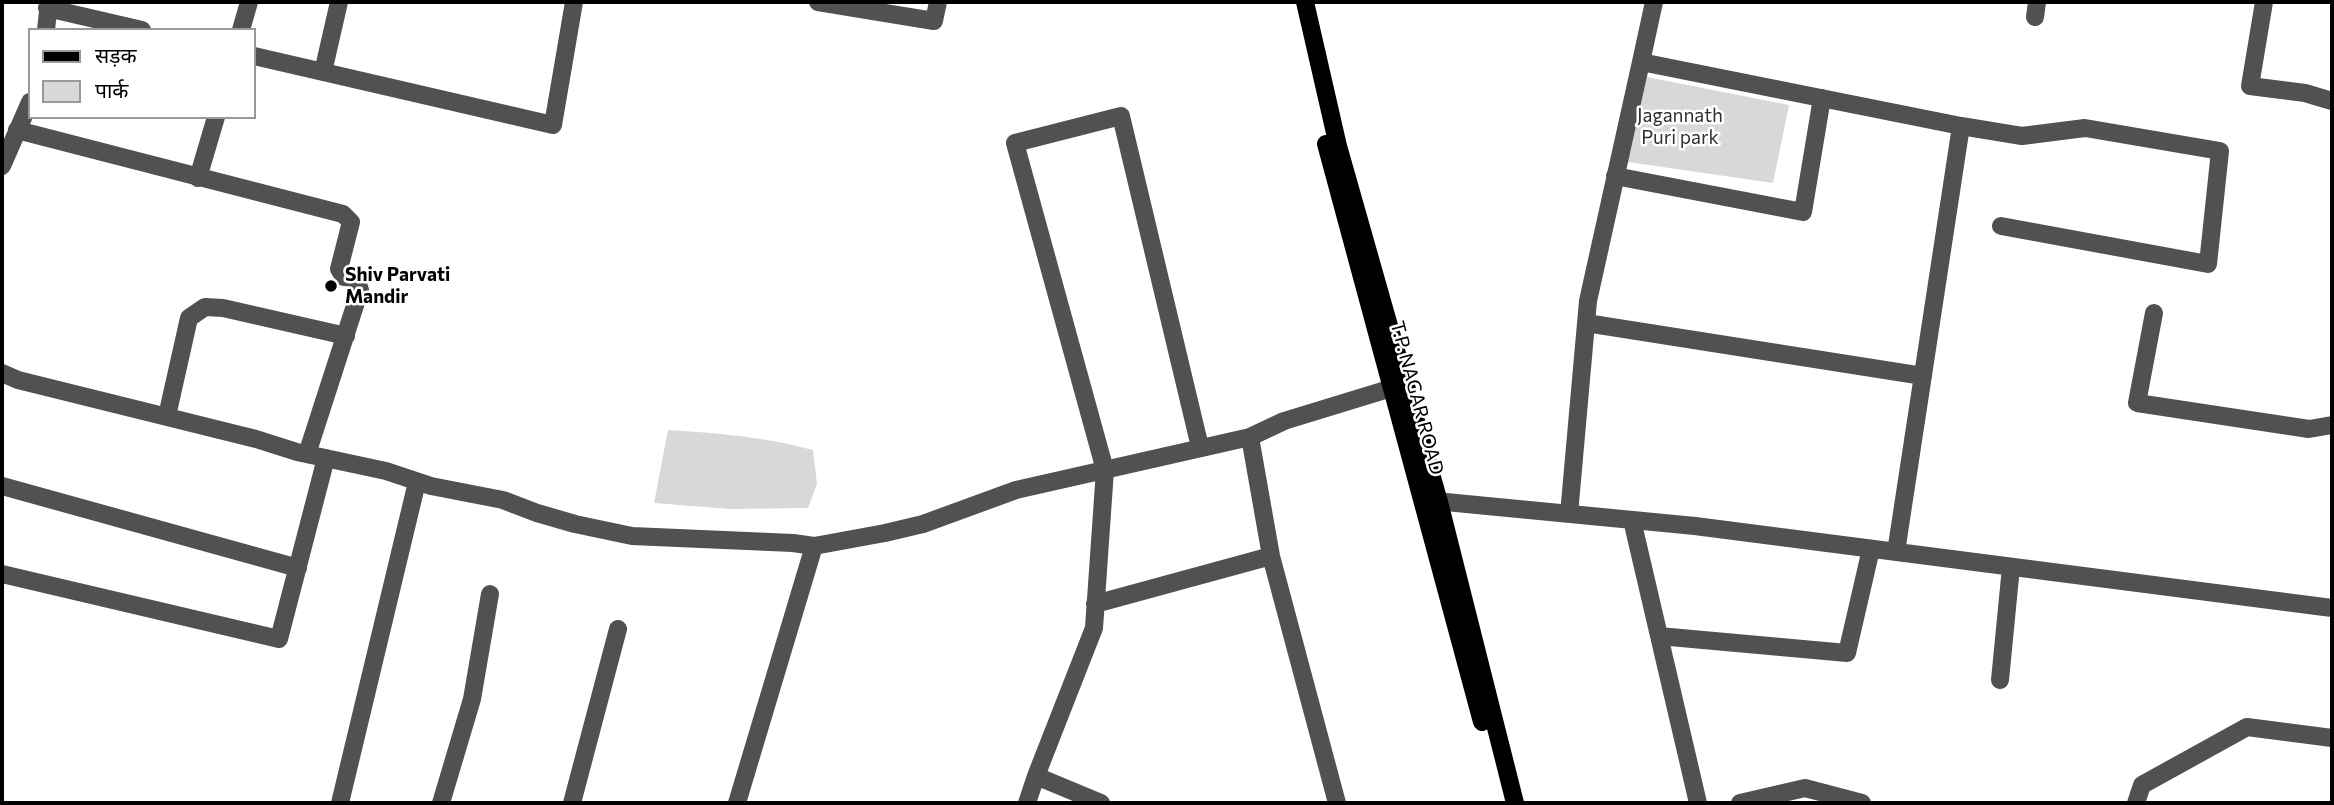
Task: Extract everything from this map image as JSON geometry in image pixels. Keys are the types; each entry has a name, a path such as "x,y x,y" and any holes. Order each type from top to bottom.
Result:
{"main road":[{"name":"T.P. NAGAR ROAD","path":"1294,2 1335,182 1399,385 1431,501 1504,803"},
{"path":"1305,2 1338,146 1399,385"},
{"path":"1431,501 1515,803"}],"street":[{"path":"242,28 249,2"},
{"path":"323,72 339,2"},
{"path":"256,55 552,125 574,2"},
{"path":"818,2 934,21 938,2"},
{"path":"1569,514 1588,302 1654,2"},
{"path":"2264,2 2250,86 2305,93 2332,101"},
{"path":"46,28 48,5 134,28"},
{"path":"1640,62 2022,136 2085,128 2220,151 2208,264 2001,226"},
{"path":"1615,176 1803,212 1822,98"},
{"path":"2,166 28,106"},
{"path":"1027,803 1094,628 1105,470 1015,143 1121,116 1200,447"},
{"path":"198,178 214,119"},
{"path":"1896,552 1961,126"},
{"path":"17,130 343,214 351,222 340,268 344,277 356,278 360,290 307,454"},
{"path":"167,416 189,318 205,307 223,308 345,335"},
{"path":"2154,313 2137,403 2309,429 2332,425"},
{"path":"1586,323 1923,376"},
{"path":"2,375 307,454 386,471 417,482 503,500 575,524 632,536 814,546 845,542 923,524 1017,489 1250,437 1284,421 1365,398 1399,385"},
{"path":"1250,437 1271,556 1337,803"},
{"path":"2,574 279,639 326,458"},
{"path":"340,803 417,482"},
{"path":"2,486 298,568"},
{"path":"1431,501 1632,520 2332,608"},
{"path":"1632,520 1698,803"},
{"path":"737,803 814,546"},
{"path":"1659,636 1847,653 1871,549"},
{"path":"1096,604 1271,556"},
{"path":"2000,680 2011,567"},
{"path":"441,803 472,699 490,594"},
{"path":"572,803 618,629"},
{"path":"2136,803 2142,785 2247,727 2332,738"},
{"path":"1036,776 1101,803"},
{"path":"1740,803 1805,788 1861,803"}],"green space":[{"name":"Jagannath Puri park","path":"1647,77 1789,105 1773,183 1628,162"},
{"path":"668,430 741,436 813,450 817,484 808,508 731,509 654,503"}],"place":[{"name":"Shiv Parvati Mandir","path":"331,286"}]}
